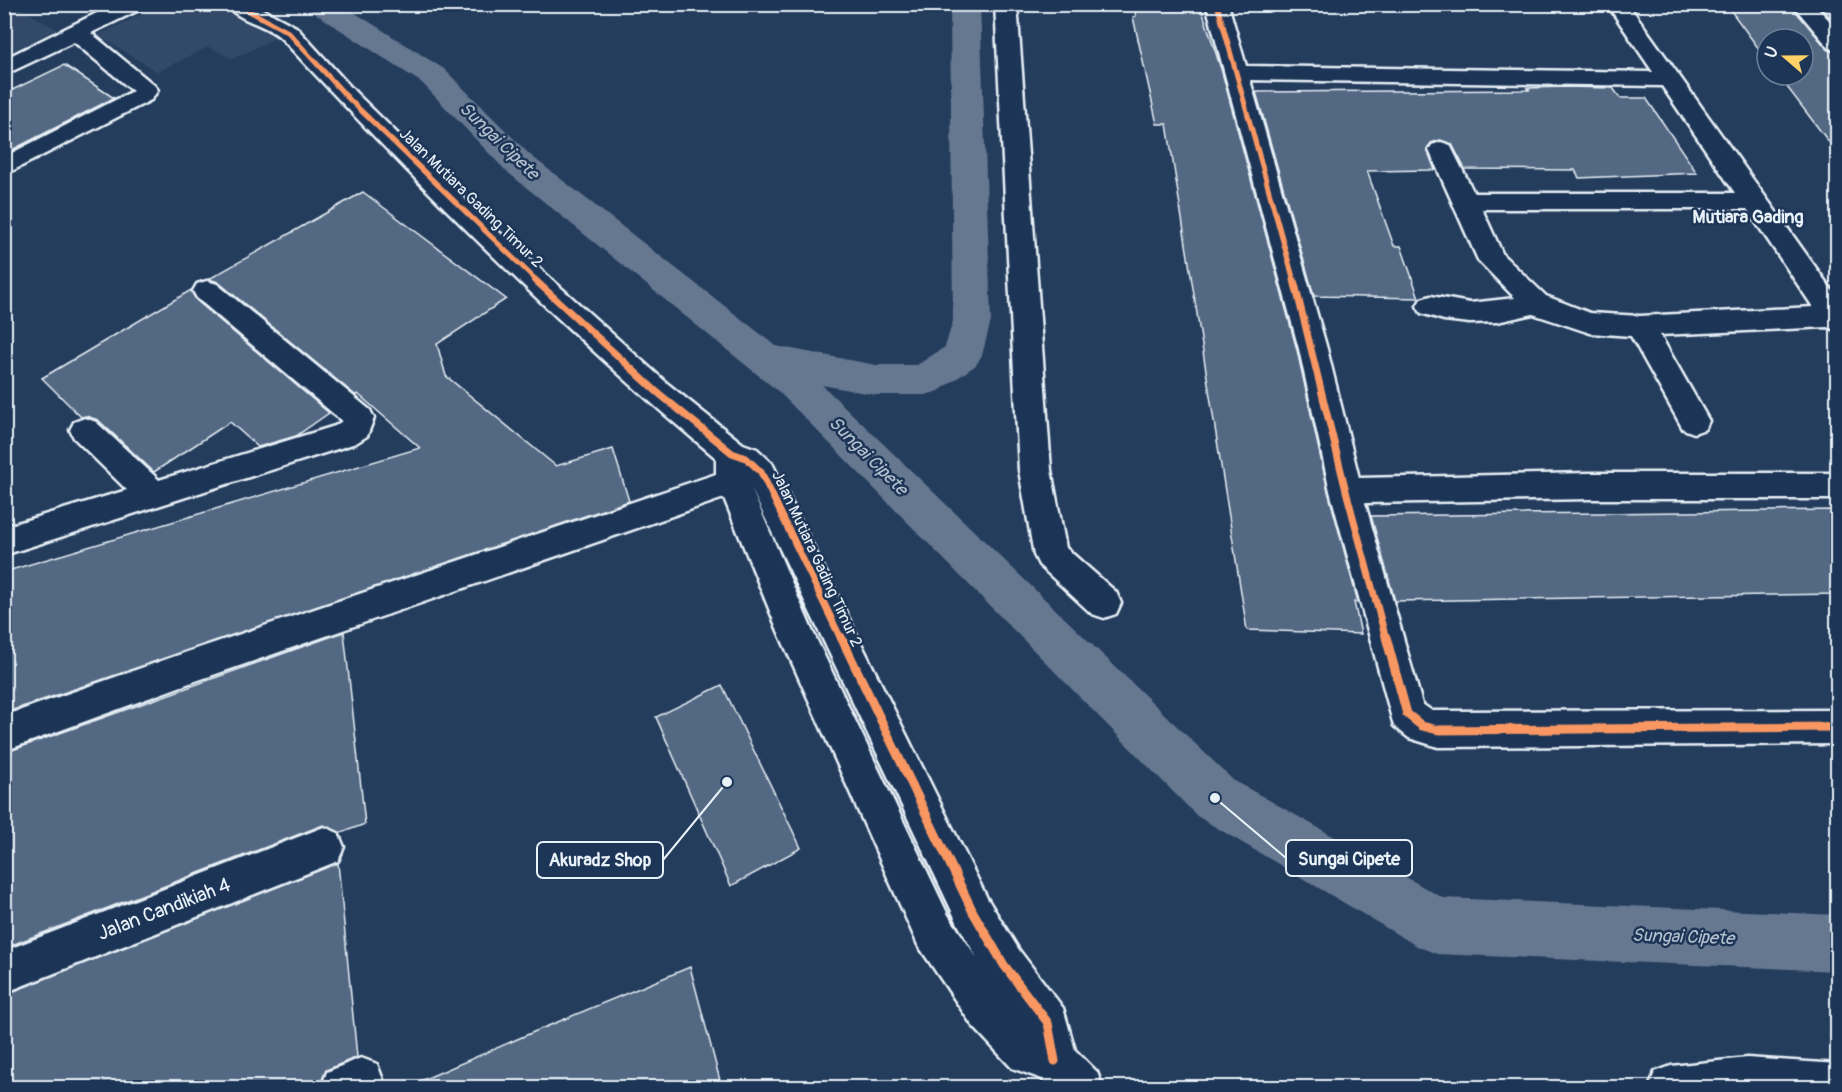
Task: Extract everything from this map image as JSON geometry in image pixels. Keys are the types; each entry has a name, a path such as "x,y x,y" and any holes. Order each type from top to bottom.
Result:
{"street":[{"path":"4,68 78,34 133,4"},
{"name":"Jalan Mutiara Gading Timur 2","path":"236,4 288,32 348,98 480,229 742,469 795,631 933,930 987,1010 1019,1045 1027,1053 1068,1074"},
{"path":"1006,4 1035,471 1051,555 1104,603"},
{"path":"1217,4 1313,349 1346,491 1407,714 1422,726 1438,730 1838,727"},
{"path":"1617,4 1836,319"},
{"path":"1802,4 1838,44"},
{"path":"4,167 146,90 78,34"},
{"path":"1236,73 1669,79"},
{"path":"1441,150 1492,260 1536,303 1590,322 1640,326 1836,319"},
{"path":"1463,201 1753,201"},
{"path":"4,540 345,435 356,428 359,418 207,291"},
{"path":"1431,306 1455,313 1479,314 1536,303"},
{"path":"1640,326 1694,421"},
{"path":"85,430 154,495"},
{"path":"4,734 742,469"},
{"path":"1346,491 1590,486 1838,486"},
{"name":"Jalan Candikiah 4","path":"4,972 324,848"},
{"path":"1671,1088 1747,1080 1838,1086"}],"shaded area":[{"path":"5,4 14,5 57,29 5,55"},
{"path":"219,4 281,35 233,59 208,47 157,72 98,35 162,5"}],"building":[{"path":"1133,4 1200,4 1222,72 1297,350 1328,491 1358,602 1354,602 1361,634 1247,630 1167,124 1157,124 1133,17 1136,16"},
{"path":"1726,4 1790,4 1809,27 1755,27 1755,44"},
{"path":"1818,4 1838,4 1838,26"},
{"path":"1815,34 1828,50 1838,53 1838,154 1787,87 1815,87"},
{"path":"64,65 114,98 4,154 4,94"},
{"path":"1527,88 1613,88 1620,98 1646,98 1697,173 1579,178 1575,170 1465,169 1452,144 1440,140 1431,143 1427,149 1435,170 1367,171 1394,246 1401,246 1419,298 1314,296 1256,92 1529,90"},
{"path":"363,192 506,299 437,344 446,376 556,466 613,449 629,501 4,713 4,572 420,448 358,394 355,395 218,282 209,279"},
{"path":"191,290 196,300 329,413 296,436 258,447 230,422 154,472 98,420 86,416 81,417 42,378"},
{"path":"1838,510 1838,594 1395,601 1371,516"},
{"path":"344,632 365,824 341,833 323,825 4,948 4,753"},
{"path":"722,685 801,848 731,886 656,717"},
{"path":"338,863 357,1057 326,1070 319,1088 4,1088 4,995"},
{"path":"690,967 722,1088 404,1088 536,1031"}],"waterway":[{"name":"Sungai Cipete","path":"320,4 433,76 518,163 793,381 1215,798 1437,926 1838,943"},
{"path":"766,359 876,380 925,380 962,355 972,321 965,4"}],"cycle path":[{"path":"236,4 288,32 348,98 480,229 657,392 732,453 746,458 761,472 973,912 1004,965 1048,1023 1055,1061"},
{"path":"1217,4 1313,349 1346,491 1407,714 1422,726 1438,730 1838,727"}],"place":[{"name":"Akuradz Shop","path":"727,782"},
{"name":"Sungai Cipete","path":"1215,798"}],"district":[{"name":"Mutiara Gading","path":"1748,217"}]}
